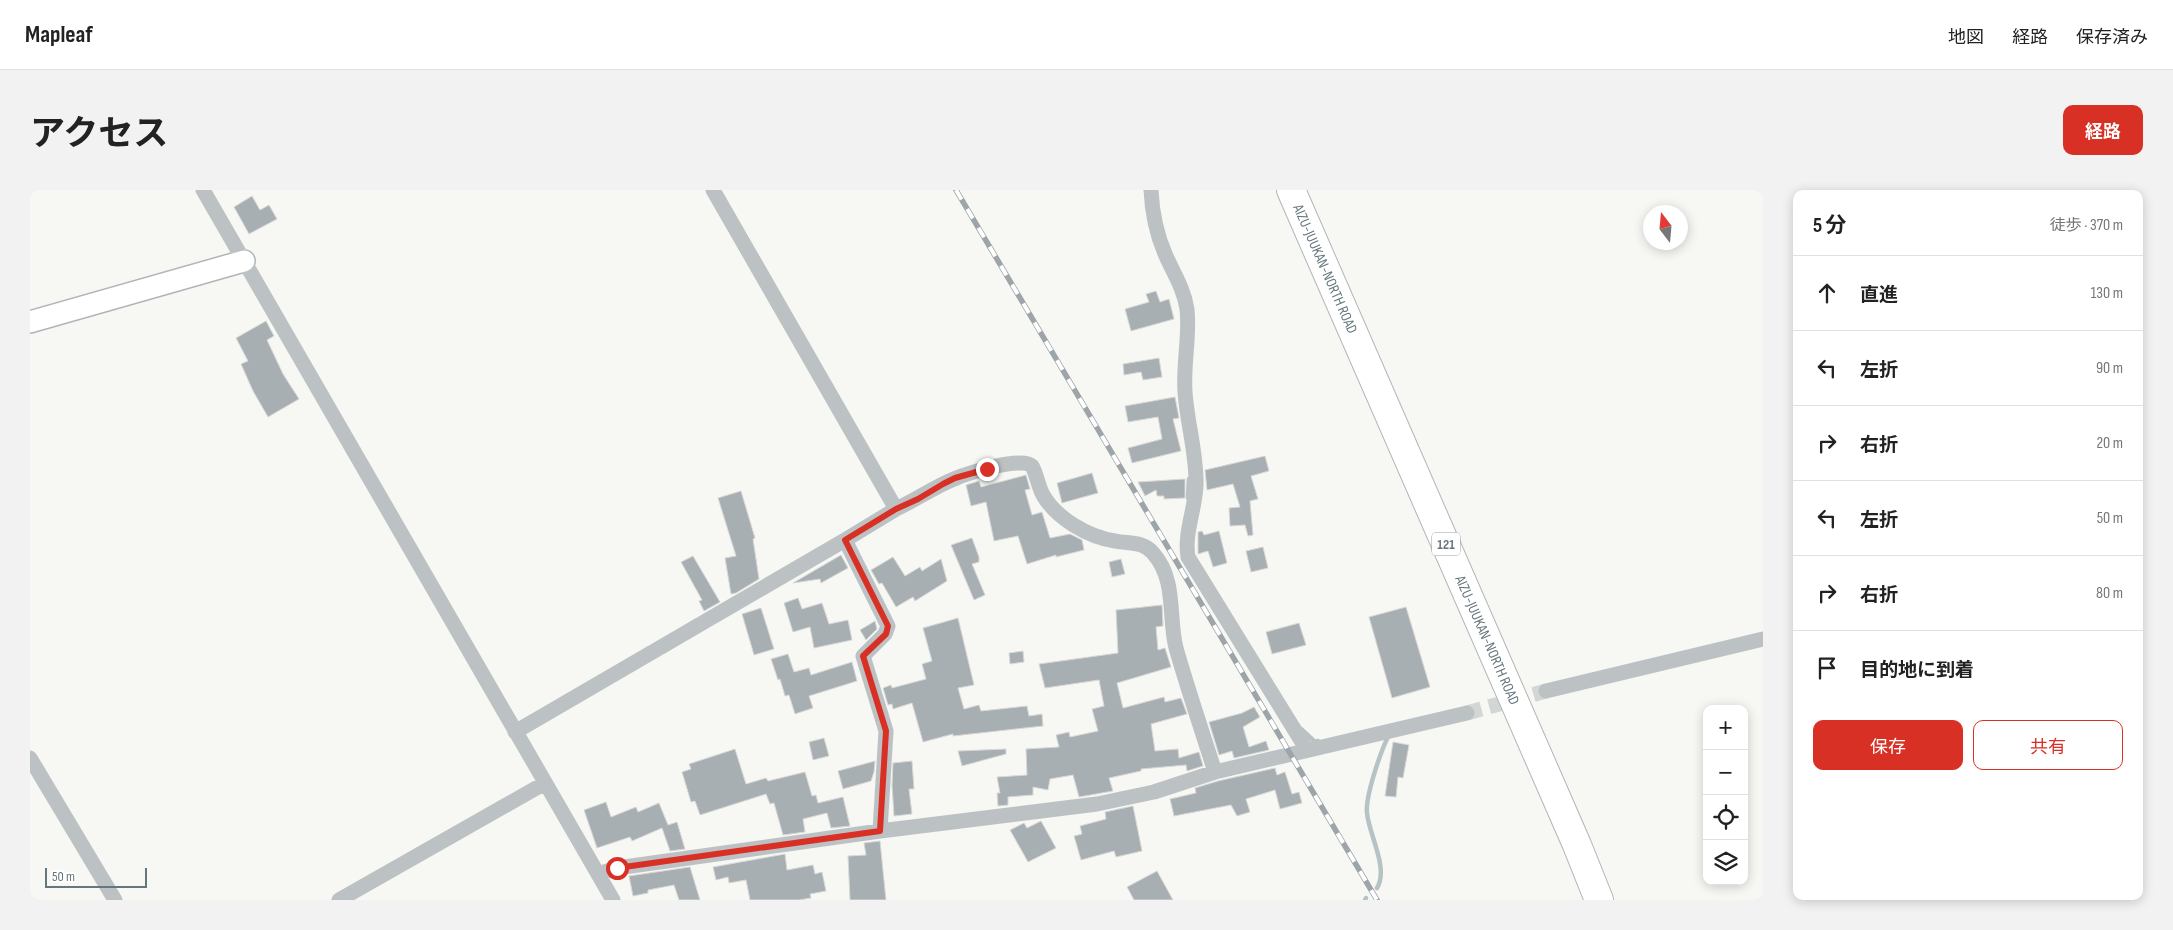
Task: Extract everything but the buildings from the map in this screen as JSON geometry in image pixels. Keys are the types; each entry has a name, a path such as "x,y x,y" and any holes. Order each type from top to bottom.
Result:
{"highway":[{"name":"AIZU-JUUKAN-NORTH ROAD","path":"1272,190 1468,635 1560,849 1579,900"},
{"name":"AIZU-JUUKAN-NORTH ROAD","path":"1291,190 1574,836 1599,900"}],"street":[{"path":"203,190 613,900"},
{"path":"713,190 896,509"},
{"path":"1151,190 1155,223 1165,255 1180,282 1188,321 1185,394 1196,484 1193,513 1186,544 1188,557 1307,750"},
{"path":"30,322 244,262"},
{"path":"515,732 896,509 955,478 1023,462 1032,466 1042,492 1052,507 1071,523 1095,535 1116,542 1136,543 1152,552 1167,577 1170,593 1172,632 1215,772"},
{"path":"845,540 888,626 886,634 863,656 886,731 880,831"},
{"path":"1546,691 1763,639"},
{"path":"598,874 617,868 880,831 1097,804 1154,792 1215,772 1467,713"},
{"path":"30,758 114,900"},
{"path":"339,900 545,783"}],"waterway":[{"path":"1188,498 1189,479"},
{"path":"1301,729 1315,742 1318,741"},
{"path":"1377,888 1380,880 1380,861 1368,822 1367,806 1374,774 1389,735"}],"tunnel":[{"path":"1467,713 1546,691"}],"railway":[{"path":"956,190 1377,900"}],"route":[{"path":"617,868 880,831 887,735 864,665 863,656 864,652 886,634 888,626 887,620 845,540 896,509 918,499 943,484 955,478 987,469"}]}
